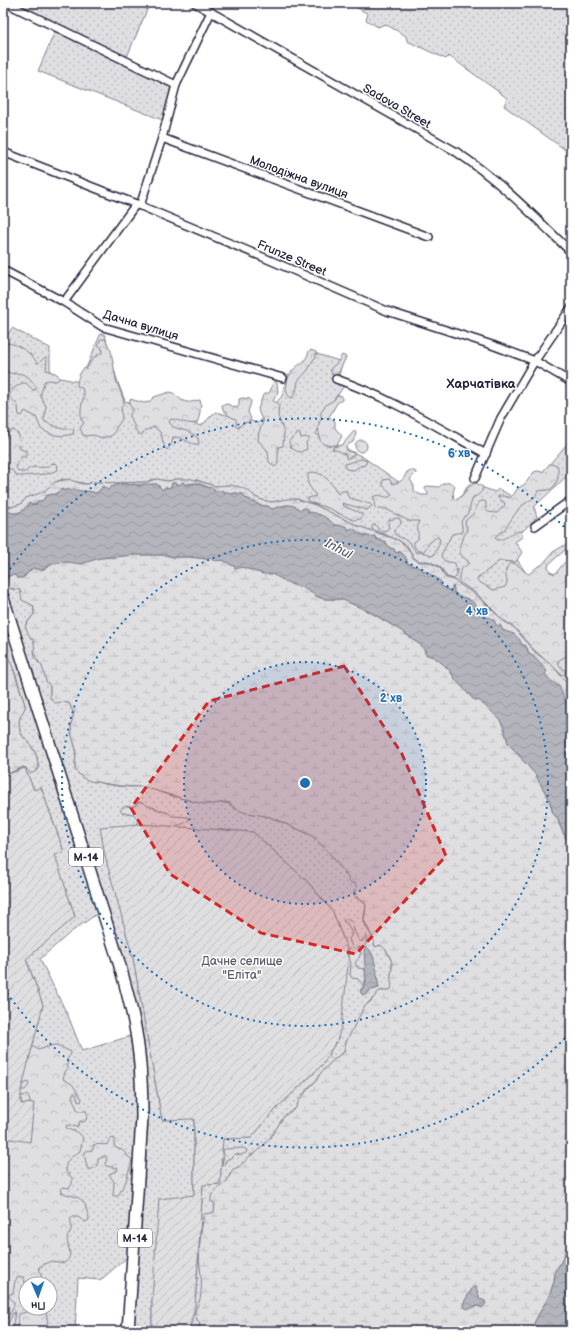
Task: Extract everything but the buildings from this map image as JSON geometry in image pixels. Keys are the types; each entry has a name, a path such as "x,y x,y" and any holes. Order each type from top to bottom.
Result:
{"highway":[{"name":"М-14","path":"3,598 117,956 129,998 137,1039 142,1084 142,1118 128,1331"}],"street":[{"path":"6,3 176,85"},
{"name":"Sadova Street","path":"195,3 454,151 494,179 571,252"},
{"path":"64,302 138,205 162,138 176,85 211,12"},
{"name":"Молодіжна вулиця","path":"162,138 429,237"},
{"name":"Frunze Street","path":"3,152 138,205 387,311 492,344 535,361 571,382"},
{"name":"Дачна вулиця","path":"3,270 64,302 103,327 283,378"},
{"path":"475,478 501,418 535,361 571,308"},
{"path":"336,379 380,396 486,454"},
{"path":"534,526 571,500"}],"highlighted area":[{"path":"344,666 402,754 446,856 356,954 261,933 170,874 131,808 209,701"}],"green space":[{"path":"12,3 90,3 98,7 100,3 150,3 126,59"},
{"path":"349,3 363,3 370,7 373,3 571,3 571,154 504,106 507,98 449,56 446,59 407,41 406,36 385,24 378,27 366,20 368,14"},
{"path":"56,29 174,86 165,121 38,71"},
{"path":"12,328 50,348 50,376 80,382 101,333 105,335 117,380 125,401 201,426 215,412 258,423 282,396 287,375 295,374 311,352 342,362 339,376 348,380 326,412 316,434 363,457 413,492 427,499 459,499 470,483 495,492 499,489 518,500 568,443 571,445 571,472 534,507 537,517 508,546 528,576 543,564 554,575 571,565 571,690 554,667 535,652 518,632 476,595 456,581 445,577 441,569 437,566 428,562 420,562 413,558 407,547 398,540 358,526 315,505 296,499 271,502 262,500 230,485 215,486 197,480 177,479 169,481 152,479 147,482 94,482 87,484 63,479 55,482 39,494 26,498 21,504 11,507 3,506 3,342"},
{"path":"101,339 105,339 111,351 116,380 124,401 124,404 121,407 122,419 114,433 111,436 102,438 94,435 84,436 82,433 80,428 84,423 81,419 81,408 84,395 82,388 77,386 78,377 83,369 87,368 93,358 102,353 103,350 98,344"},
{"path":"8,343 17,345 26,351 37,363 45,357 47,358 46,370 58,375 59,379 57,381 45,381 40,395 46,406 44,420 45,422 62,429 73,429 73,434 61,436 49,433 41,429 36,417 25,411 22,416 19,415 17,404 9,397 11,390 22,383 26,383 33,390 37,387 27,376 9,373 3,368 3,359 5,358 3,349"},
{"path":"311,350 316,352 316,357 308,370 298,381 296,392 292,398 287,393 287,381 293,370 304,361"},
{"path":"342,355 346,357 339,372 336,375 332,375 331,368 337,363"},
{"path":"274,381 277,383 278,392 273,401 279,404 278,416 284,433 283,446 278,447 278,464 275,467 269,462 268,451 258,440 263,422 258,409 263,395 270,392"},
{"path":"170,392 187,402 200,400 201,405 197,423 187,423 171,419 169,421 172,426 189,432 198,438 199,444 193,444 180,438 173,437 172,443 167,450 160,432 154,427 144,431 142,435 137,432 130,416 133,410 129,404 130,399 144,403 149,402 154,397"},
{"path":"337,395 342,396 342,400 337,403 329,417 335,421 335,428 342,436 337,445 332,446 323,444 320,440 318,426 321,419 321,412 324,407 334,400"},
{"path":"239,399 250,399 251,402 248,412 251,419 249,422 243,423 239,427 236,426 236,419 223,411 222,405 227,404 237,408 239,405"},
{"path":"13,430 19,435 20,449 26,451 27,453 25,457 21,457 17,465 16,468 19,472 25,472 33,467 47,467 52,463 57,464 58,470 47,474 17,476 12,470 6,467 3,462 3,445 8,432"},
{"path":"355,430 356,434 353,442 346,447 347,451 354,453 354,455 347,459 345,454 332,449 342,445"},
{"path":"298,433 300,434 301,438 307,437 309,439 306,443 307,449 300,452 292,448 289,443 289,441"},
{"path":"359,440 363,440 367,446 363,452 359,452 355,448 355,444"},
{"path":"361,459 367,461 365,465 354,470 346,469 345,464"},
{"path":"550,464 557,465 558,468 558,475 554,486 548,490 538,491 535,497 520,507 504,530 495,537 497,540 500,540 520,531 522,537 515,542 522,552 516,562 499,561 478,578 477,581 494,590 505,587 507,584 506,571 510,563 516,564 529,574 537,567 542,565 553,552 565,545 567,546 565,550 549,564 548,567 550,572 555,574 565,562 569,561 571,563 571,655 569,654 558,661 559,666 565,670 565,674 562,675 532,648 514,627 503,620 477,594 459,582 459,575 461,571 469,563 460,553 460,544 467,530 465,522 474,513 477,505 481,501 484,501 488,512 497,513 505,505 498,496 510,498 517,489 525,484 534,472 542,472"},
{"path":"411,470 416,472 410,479 414,486 414,491 421,495 428,495 425,489 427,486 439,487 445,483 449,483 455,486 453,492 454,499 456,500 473,484 476,483 483,487 480,494 473,497 468,513 461,521 462,532 452,534 441,555 444,560 455,563 457,573 454,579 447,577 439,566 428,561 419,561 414,558 408,547 400,541 372,529 372,526 375,524 378,529 385,531 389,528 389,520 397,518 400,519 401,523 394,532 396,535 409,542 416,552 427,553 431,556 434,555 440,542 439,538 437,537 430,542 424,551 418,551 414,546 414,542 418,539 419,521 409,521 386,509 377,509 374,506 375,502 373,497 379,495 390,497 392,495 384,487 383,480 389,479 393,484 399,482 407,472"},
{"path":"313,472 325,477 338,494 342,491 347,491 347,495 350,498 372,506 367,510 342,503 344,506 362,514 361,519 353,520 328,508 309,502 308,498 316,496 308,484 308,474"},
{"path":"68,479 82,484 87,484 94,482 147,482 156,479 169,481 177,479 192,479 215,486 230,485 249,491 255,497 262,500 271,502 296,499 315,505 358,526 398,540 407,547 413,558 420,562 428,562 437,566 441,569 445,577 456,581 476,595 505,622 514,627 535,652 554,667 568,685 571,690 571,710 567,707 559,688 545,675 546,671 534,657 529,654 526,646 521,644 514,636 503,631 500,625 498,626 494,620 486,618 470,600 456,596 457,594 454,593 453,586 451,590 448,590 440,585 441,582 435,577 421,568 407,563 405,556 399,551 398,553 395,552 394,549 390,548 385,541 376,539 375,536 370,537 348,530 344,526 334,525 326,518 308,512 305,508 300,510 289,505 272,509 266,506 258,505 257,503 245,498 243,494 230,494 227,491 225,493 224,491 219,492 218,490 215,492 213,488 197,483 180,485 172,483 171,487 165,487 163,490 157,484 119,484 108,490 103,486 98,492 95,493 73,489 71,491 63,491 63,489 55,495 53,494 46,496 42,501 38,501 36,505 29,503 24,510 19,512 11,513 6,509 3,510 3,506 11,507 21,504 26,498 43,492 55,482"},
{"path":"135,555 164,555 175,557 210,558 225,561 235,567 242,567 260,573 272,574 291,584 304,588 318,597 325,599 341,599 370,612 400,630 424,648 425,654 434,657 442,663 473,699 480,701 490,710 500,720 508,743 535,774 549,799 553,813 558,819 567,841 571,865 571,1240 560,1264 555,1271 554,1282 549,1296 535,1321 533,1331 199,1331 200,1324 195,1315 201,1289 199,1261 200,1240 204,1214 214,1212 215,1204 211,1201 213,1193 227,1181 233,1169 239,1167 250,1156 258,1151 270,1138 285,1115 295,1109 300,1099 316,1081 320,1074 334,1059 344,1052 346,1042 364,1007 378,992 391,989 392,965 386,950 380,945 375,947 374,941 364,920 366,907 365,903 354,895 357,888 355,883 351,883 343,870 326,849 311,835 270,817 243,812 234,808 230,803 203,804 144,787 121,786 90,781 83,778 75,770 76,749 72,736 71,725 74,713 69,703 55,703 50,698 50,686 46,681 42,666 35,657 34,641 29,635 25,626 34,614 34,606 22,600 20,590 8,587 6,580 10,575 16,575 17,578 24,577 33,568 40,570 55,563 84,563 100,558","holes":["473,1287 480,1299 485,1301 482,1308 478,1306 470,1308 463,1304"]},
{"path":"6,580 11,589 20,590 27,602 34,606 34,614 26,624 31,638 36,644 34,653 45,673 46,681 50,686 50,694 62,702 69,703 74,713 71,725 72,736 76,749 75,770 86,778 108,785 123,787 148,787 163,793 206,804 227,803 234,808 270,817 311,835 326,849 344,873 357,884 356,898 365,903 366,908 364,921 373,939 374,945 383,946 392,962 391,977 393,983 391,989 388,991 380,991 364,1007 346,1042 344,1052 334,1059 320,1074 316,1081 308,1088 300,1099 295,1109 285,1115 270,1138 258,1151 250,1156 230,1174 227,1181 211,1201 215,1204 214,1212 212,1214 205,1214 200,1240 199,1261 202,1275 202,1286 200,1300 195,1313 200,1324 199,1331 189,1331 195,1306 203,1184 220,1184 222,1139 251,1138 278,1107 323,1064 338,1038 347,949 333,912 307,881 122,916 133,958 162,1120 194,1118 194,1196 152,1300 152,1331 131,1331 142,1051 3,586 3,581","holes":["372,954 379,988 370,990 367,994 360,990 365,984 367,977 365,961"]},
{"path":"3,612 101,911 71,932 40,959 69,1018 82,1051 134,1035 139,1085 131,1254 99,1280 78,1278 75,1331 3,1331 3,1138 34,1103 21,1104 21,1091 43,1005 26,958 75,916 54,855 64,852 41,787 34,790 25,768 3,776 23,767 35,772 39,768 33,748 20,732 19,723 25,705 16,675 5,651 3,637"},
{"path":"3,637 6,655 12,665 25,705 20,717 20,732 36,754 39,768 33,773 30,773 23,767 3,776"},
{"path":"25,768 34,790 41,787 64,852 55,855 75,917 26,959 43,1005 21,1091 21,1104 34,1103 30,1142 3,1138 3,776"},
{"path":"138,802 142,802 156,809 169,813 172,816 188,817 189,820 178,826 171,827 138,824 138,820 134,814 122,813 120,810 121,808 135,806"},
{"name":"Дачне селище \"Еліта\"","path":"139,824 253,832 307,881 333,912 347,949 348,966 341,1027 338,1038 323,1064 278,1107 251,1138 223,1139 220,1184 203,1185 195,1306 189,1331 152,1331 152,1300 159,1199 194,1195 194,1119 162,1120 133,958 105,856 100,827"},
{"path":"345,918 352,922 359,941 363,941 366,935 367,937 366,945 362,948 358,947 361,952 355,963 358,968 365,969 366,979 363,985 358,979 352,978 350,975 351,964 348,950 352,947 349,939 352,934 348,925 343,921"},
{"path":"57,1045 71,1052 67,1059 68,1068 63,1079 72,1084 82,1099 81,1102 78,1101 76,1094 73,1094 72,1097 78,1111 86,1111 88,1114 86,1120 84,1122 80,1121 77,1127 66,1126 67,1129 79,1133 83,1138 80,1151 69,1159 66,1164 66,1171 72,1178 72,1184 69,1188 62,1187 60,1190 61,1192 77,1197 83,1202 89,1220 85,1222 78,1217 71,1217 71,1230 67,1237 70,1255 67,1261 64,1263 52,1261 39,1267 41,1276 18,1276 15,1281 13,1293 10,1294 9,1297 14,1303 14,1306 5,1323 6,1325 8,1324 13,1313 15,1312 12,1331 3,1331 3,1135 31,1105 28,1095 22,1096 20,1094 21,1090 25,1090 29,1085 28,1082 22,1084 32,1047 38,1050"},
{"path":"110,1138 115,1139 114,1145 116,1148 122,1150 132,1160 126,1181 118,1196 113,1196 114,1182 109,1174 117,1171 118,1168 106,1166 105,1163 107,1160 105,1156 98,1159 95,1168 88,1169 84,1154 86,1151 93,1150 93,1145 108,1144"},
{"path":"243,1148 247,1150 246,1153 241,1155 235,1154 226,1160 224,1165 222,1164 224,1156 223,1150"},
{"path":"19,1316 47,1316 48,1331 16,1331"}],"water":[{"name":"Inhul","path":"183,482 186,485 198,483 209,488 212,487 215,492 217,490 219,492 221,490 225,493 227,491 230,494 243,494 245,498 257,503 258,505 268,506 272,509 286,505 296,507 300,510 305,508 308,512 319,514 326,518 334,525 345,526 348,530 352,528 363,535 374,536 376,539 383,542 386,541 390,548 394,549 395,552 400,552 405,556 407,563 419,568 421,567 422,570 435,577 441,582 440,585 448,590 451,590 453,586 454,593 457,594 456,596 466,598 471,601 480,609 486,618 489,617 494,620 498,626 500,625 503,631 514,634 520,640 521,644 526,646 529,654 534,657 547,671 545,674 547,678 560,687 566,703 571,710 571,865 568,857 569,851 567,841 558,819 553,813 549,799 535,774 508,743 500,720 480,701 473,699 450,671 434,657 427,655 424,648 400,630 370,612 341,599 325,599 318,597 304,588 291,584 272,574 263,574 242,567 236,569 234,566 225,561 213,560 210,558 135,555 100,558 81,564 68,562 55,563 42,570 33,568 22,578 17,578 15,575 10,575 3,581 4,510 8,509 11,513 19,512 24,510 29,503 36,505 37,501 42,501 46,496 53,494 55,495 61,489 64,491 69,489 71,491 74,489 95,493 100,491 102,486 108,490 119,484 134,484 138,486 143,484 157,484 163,490 165,487 171,487 172,483 179,485"},
{"path":"367,947 370,950 374,960 379,988 370,990 367,994 363,995 360,992 366,983 364,950"},
{"path":"571,1240 571,1331 533,1331 535,1328 534,1323 549,1296 554,1282 555,1271 560,1264"},
{"path":"473,1287 476,1287 480,1299 486,1303 482,1308 478,1306 469,1309 464,1307 463,1304"}],"district":[{"name":"Харчатівка","path":"481,383"}]}
